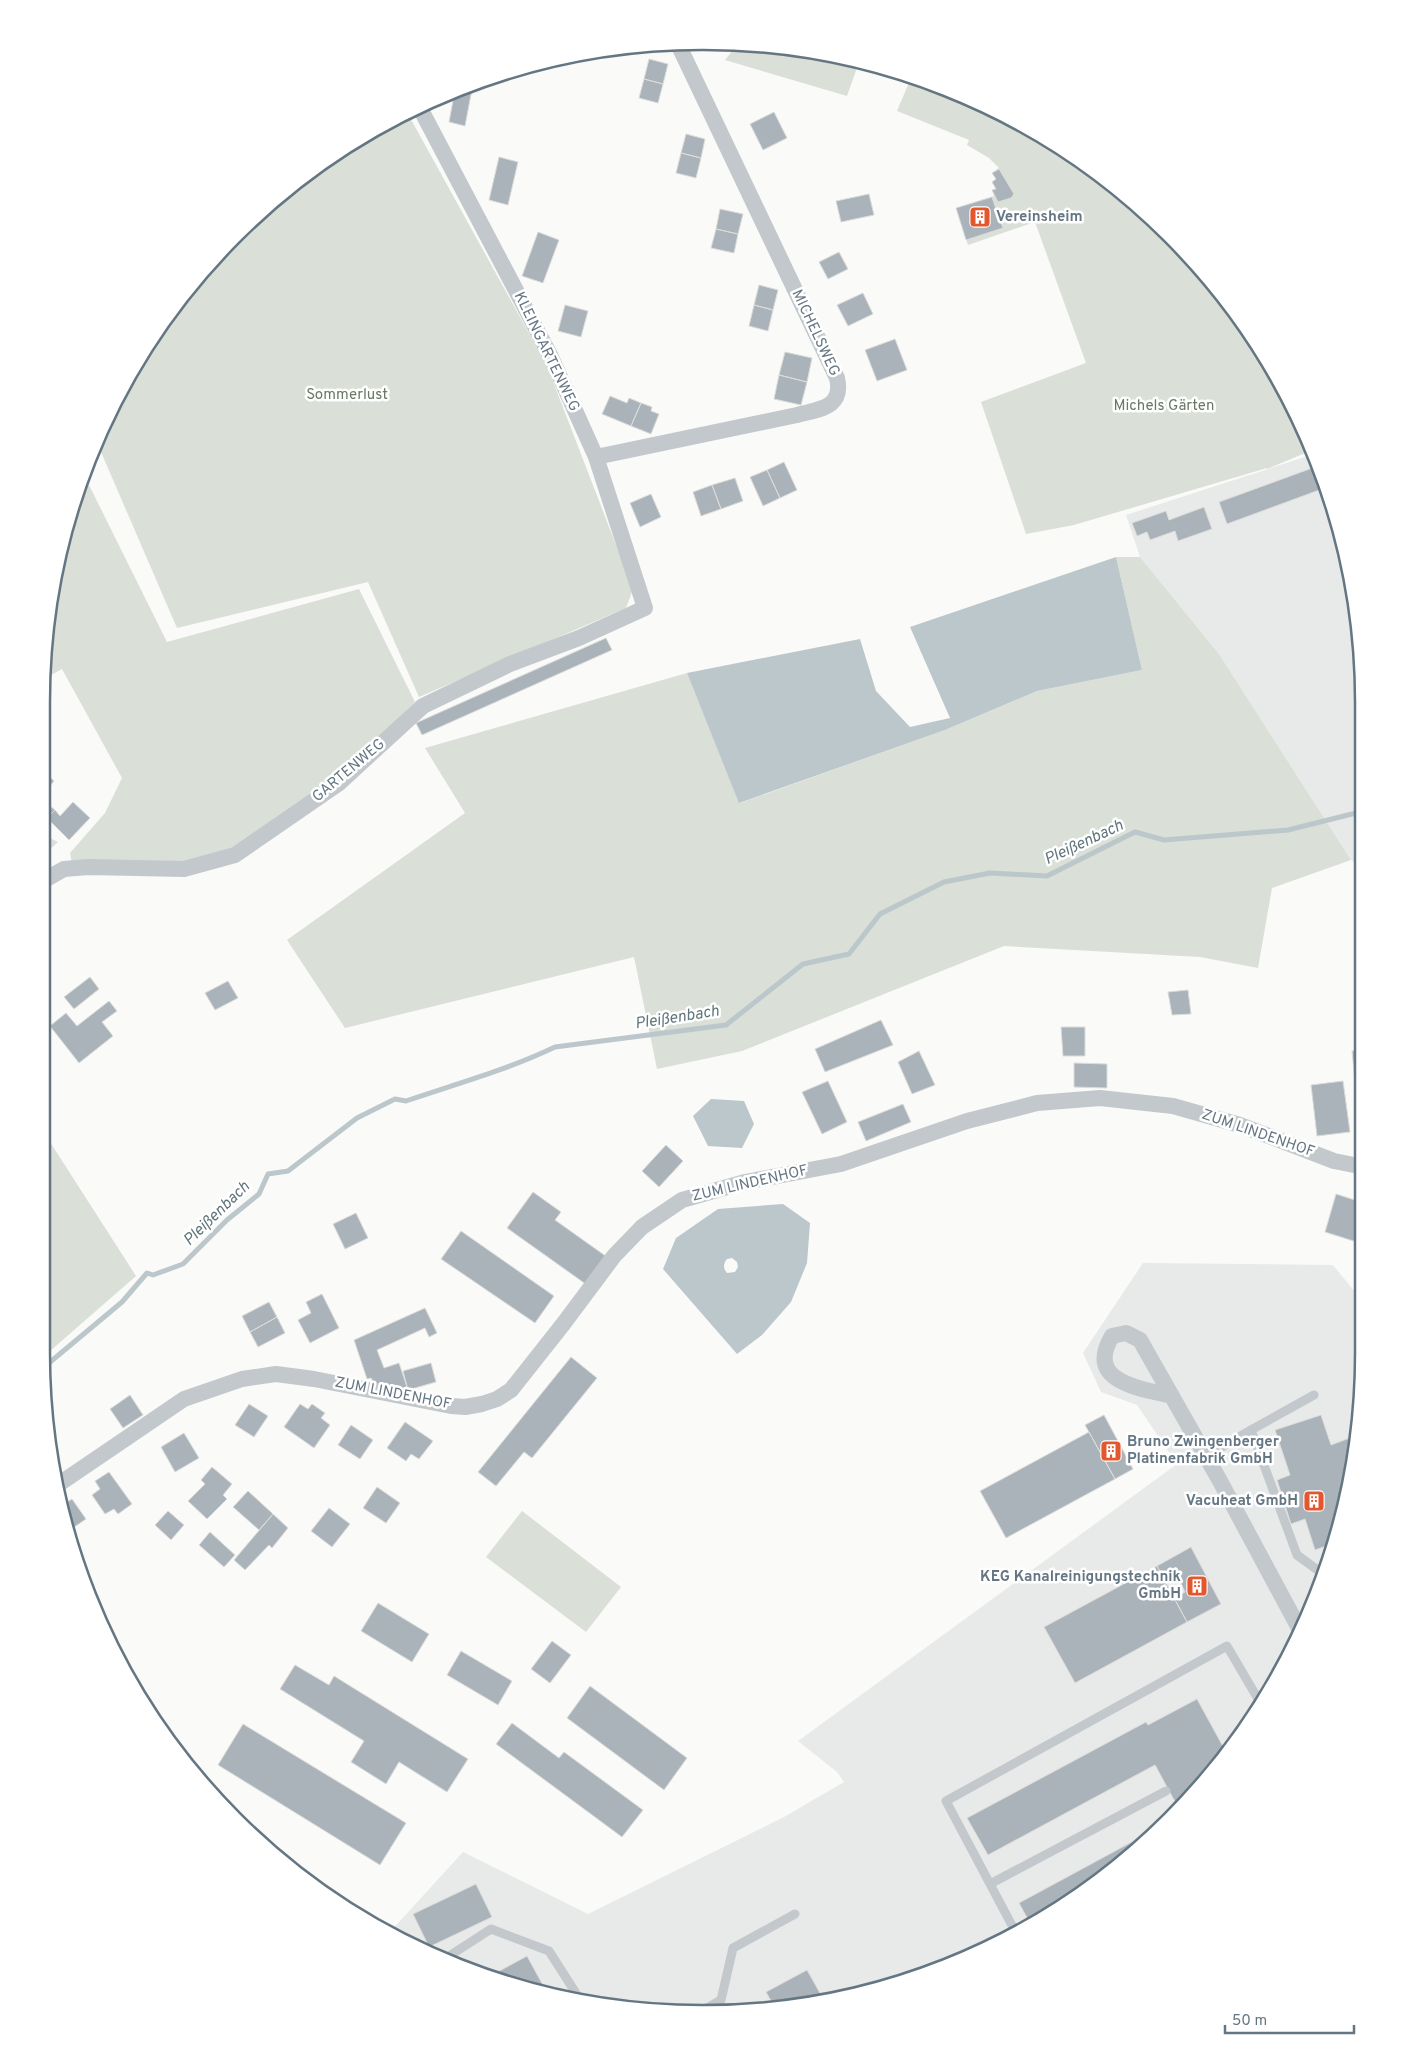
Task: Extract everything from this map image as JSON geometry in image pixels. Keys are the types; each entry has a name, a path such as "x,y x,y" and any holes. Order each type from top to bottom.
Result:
{"street":[{"name":"MICHELSWEG","path":"596,457 797,415 827,406 835,401 838,394 837,378 681,50"},
{"name":"KLEINGARTENWEG","path":"423,113 551,357 596,457 645,608"},
{"name":"GARTENWEG","path":"50,877 64,869 184,869 235,855 338,784 423,706 510,664 579,638 645,608"},
{"name":"ZUM LINDENHOF","path":"63,1481 184,1399 242,1378 276,1374 314,1379 451,1406 465,1407 497,1399 511,1390 614,1256 642,1227 682,1200 744,1182 840,1164 967,1121 1037,1103 1100,1098 1172,1106 1240,1125 1334,1161 1355,1165"},
{"path":"1172,1396 1210,1453 1296,1622"}],"lane":[{"path":"1210,1453 1314,1396"},
{"path":"1251,1430 1297,1555 1317,1570"},
{"path":"1013,1927 946,1801 1227,1646 1257,1697"},
{"path":"990,1884 1166,1791"},
{"path":"713,2005 721,2000 733,1948 795,1914"},
{"path":"452,1954 491,1929 549,1951 575,1992"}],"shaded area":[{"path":"1306,457 1333,534 1349,617 1354,660 1355,862 1351,860 1219,654 1140,557 1126,515"},
{"path":"1116,557 1142,670 1037,691 945,730 739,803 687,673 860,639 876,691 910,727 950,718 910,627"},
{"path":"711,1099 744,1101 754,1124 742,1148 708,1146 693,1116"},
{"path":"783,1204 810,1223 807,1263 791,1302 762,1335 737,1354 663,1269 676,1238 718,1209","holes":["732,1258 737,1262 738,1267 735,1272 727,1273 724,1266 727,1259"]},
{"path":"1143,1263 1333,1265 1355,1292 1354,1395 1349,1438 1333,1521 1305,1602 1288,1641 1268,1679 1245,1715 1193,1783 1133,1843 1100,1870 1029,1918 991,1938 952,1955 871,1983 788,1999 745,2004 660,2004 575,1992 534,1983 493,1970 453,1955 394,1927 463,1852 588,1914 784,1817 844,1782 837,1772 798,1741 1177,1464 1137,1405 1101,1392 1083,1353"}],"green space":[{"path":"732,51 745,51 788,56 857,69 847,96 725,60"},
{"name":"Michels Gärten","path":"909,84 952,100 991,117 1029,137 1100,185 1133,212 1193,272 1245,340 1268,376 1288,414 1305,453 1267,469 1074,525 1026,534 981,402 1086,363 1035,222 968,245 956,208 994,196 992,190 996,189 992,182 996,179 992,173 999,168 989,158 967,145 969,140 897,111"},
{"name":"Sommerlust","path":"411,119 547,366 633,589 626,608 419,697 368,582 177,628 101,451 117,414 137,376 185,305 241,241 305,185 376,137"},
{"path":"88,484 167,642 359,589 415,702 336,780 229,853 180,865 72,863 70,853 105,813 122,778 62,669 51,675 56,617 72,534"},
{"path":"1116,557 1140,557 1219,654 1351,860 1272,888 1258,968 1200,957 1004,946 742,1051 657,1069 634,957 345,1028 287,940 465,813 425,748 687,673 740,803 945,730 1037,691 1142,670"},
{"path":"50,838 58,842 50,849"},
{"path":"50,1142 136,1276 50,1351"},
{"path":"522,1511 621,1587 586,1632 486,1557"}],"building":[{"path":"649,59 668,64 663,84 644,79"},
{"path":"644,79 663,84 658,103 639,98"},
{"path":"471,93 465,126 449,122 453,100"},
{"path":"774,112 787,138 763,150 750,124"},
{"path":"686,134 705,139 701,158 681,153"},
{"path":"681,153 701,158 696,178 676,173"},
{"path":"499,157 518,162 508,205 489,200"},
{"path":"999,169 1014,194 1011,198 998,202 992,190 996,189 992,182 996,179 992,173"},
{"path":"869,194 874,215 841,222 836,201"},
{"name":"Vereinsheim","path":"992,197 998,215 1001,214 1002,219 1000,220 1003,228 966,240 956,208"},
{"path":"720,209 743,214 738,234 716,229"},
{"path":"716,229 738,234 734,253 711,248"},
{"path":"538,232 559,240 543,283 522,276"},
{"path":"839,252 848,269 828,279 819,262"},
{"path":"759,285 778,290 773,310 754,305"},
{"path":"863,293 873,314 848,326 837,305"},
{"path":"565,305 588,311 581,337 558,331"},
{"path":"754,305 773,310 768,331 749,326"},
{"path":"895,339 907,370 877,381 865,350"},
{"path":"785,352 812,358 807,382 779,375"},
{"path":"779,375 807,382 801,405 774,399"},
{"path":"610,396 627,403 629,398 641,403 631,426 602,414"},
{"path":"641,403 652,407 651,411 659,414 651,434 631,426"},
{"path":"784,462 797,490 780,498 767,470"},
{"path":"1311,469 1319,490 1227,524 1219,502"},
{"path":"767,470 780,498 763,506 750,477"},
{"path":"735,478 743,501 721,509 712,485"},
{"path":"712,485 721,509 701,516 693,492"},
{"path":"651,494 661,517 640,527 630,503"},
{"path":"1204,507 1212,529 1178,541 1175,531 1150,540 1147,532 1137,536 1132,523 1166,511 1169,520"},
{"path":"606,638 612,650 422,735 416,723"},
{"path":"50,777 54,781 50,786"},
{"path":"73,802 90,818 69,840 50,821 50,815 55,810 60,816"},
{"path":"50,806 55,810 50,815"},
{"path":"90,977 99,989 74,1009 64,997"},
{"path":"228,981 238,998 215,1010 205,993"},
{"path":"1188,990 1191,1014 1172,1015 1168,992"},
{"path":"109,1001 117,1011 102,1022 113,1036 79,1063 50,1026 66,1013 77,1026"},
{"path":"881,1020 893,1045 825,1072 815,1049"},
{"path":"1061,1027 1085,1027 1085,1056 1063,1056"},
{"path":"919,1051 935,1085 912,1094 898,1062"},
{"path":"1352,1051 1355,1051 1355,1081"},
{"path":"1074,1063 1107,1064 1107,1088 1074,1087"},
{"path":"828,1081 847,1122 822,1134 802,1092"},
{"path":"1343,1081 1350,1132 1317,1136 1311,1085"},
{"path":"903,1104 911,1122 866,1141 858,1122"},
{"path":"666,1145 683,1161 659,1187 642,1171"},
{"path":"533,1192 561,1212 555,1220 607,1257 587,1285 507,1228"},
{"path":"1336,1194 1355,1200 1355,1241 1325,1232"},
{"path":"356,1213 368,1238 345,1249 333,1224"},
{"path":"461,1231 554,1296 535,1323 441,1259"},
{"path":"322,1294 339,1328 310,1343 298,1320 311,1313 306,1302"},
{"path":"269,1302 277,1317 250,1332 242,1316"},
{"path":"425,1308 437,1333 429,1337 425,1328 377,1350 384,1368 399,1363 408,1390 376,1387 371,1378 367,1379 354,1340"},
{"path":"277,1317 285,1333 258,1347 250,1332"},
{"path":"571,1357 597,1378 532,1458 524,1452 496,1486 478,1472"},
{"path":"431,1363 436,1382 408,1390 403,1371"},
{"path":"130,1395 143,1415 123,1428 110,1409"},
{"path":"249,1404 268,1416 254,1437 235,1425"},
{"path":"300,1404 308,1409 312,1404 325,1413 321,1418 330,1425 314,1448 284,1427"},
{"name":"Bruno Zwingenberger Platinenfabrik GmbH","path":"1104,1415 1133,1469 1115,1479 1085,1425"},
{"name":"Vacuheat GmbH","path":"1321,1415 1331,1445 1349,1438 1333,1521 1325,1547 1315,1550 1305,1519 1291,1524 1277,1480 1290,1475 1275,1430"},
{"path":"405,1422 433,1441 419,1459 411,1454 406,1461 387,1448"},
{"path":"351,1425 373,1440 360,1459 338,1445"},
{"path":"1089,1432 1115,1479 1006,1538 980,1491"},
{"path":"184,1433 199,1458 175,1472 161,1447"},
{"path":"212,1467 232,1484 223,1495 227,1499 207,1519 188,1501 205,1484 201,1480"},
{"path":"109,1472 132,1504 118,1514 114,1509 105,1514 92,1495 100,1489 95,1481"},
{"path":"377,1487 400,1503 386,1523 363,1508"},
{"path":"248,1491 273,1514 259,1530 233,1507"},
{"path":"72,1499 86,1519 74,1527 72,1521 68,1502"},
{"path":"329,1508 350,1524 332,1547 311,1531"},
{"path":"168,1511 184,1525 171,1540 155,1525"},
{"path":"273,1514 288,1528 272,1548 269,1545 245,1570 234,1560"},
{"path":"210,1532 235,1555 224,1567 199,1545"},
{"name":"KEG Kanalreinigungstechnik GmbH","path":"1191,1547 1221,1604 1187,1622 1174,1598 1185,1592 1178,1577 1173,1580 1171,1576 1164,1580 1157,1566"},
{"path":"1157,1566 1187,1622 1075,1683 1044,1627"},
{"path":"378,1603 429,1634 412,1662 361,1631"},
{"path":"552,1641 571,1655 550,1683 531,1669"},
{"path":"461,1651 512,1681 498,1705 447,1675"},
{"path":"295,1665 329,1685 334,1676 468,1759 447,1792 399,1762 386,1784 351,1762 364,1741 280,1689"},
{"path":"590,1686 687,1758 664,1790 567,1718"},
{"path":"1197,1699 1223,1746 1175,1802 1155,1765 988,1855 967,1818 1146,1722 1148,1725"},
{"path":"512,1723 559,1758 564,1752 643,1810 622,1837 496,1744"},
{"path":"243,1724 406,1823 380,1865 218,1765"},
{"path":"1137,1839 1100,1870 1029,1918 1028,1919 1019,1903"},
{"path":"476,1884 492,1917 432,1946 427,1944 413,1914"},
{"path":"527,1956 543,1985 534,1983 498,1972"},
{"path":"807,1970 820,1994 771,2001 766,1992"}],"waterway":[{"name":"Pleißenbach","path":"50,1362 122,1302 147,1273 153,1275 183,1264 227,1220 259,1194 268,1174 288,1171 357,1118 395,1099 406,1101 500,1070 555,1047 726,1025 803,964 849,954 880,914 944,882 990,873 1047,876 1135,832 1164,840 1288,830 1355,813"}],"place":[{"name":"Vereinsheim","path":"980,217"},
{"name":"Bruno Zwingenberger Platinenfabrik GmbH","path":"1111,1451"},
{"name":"Vacuheat GmbH","path":"1314,1501"},
{"name":"KEG Kanalreinigungstechnik GmbH","path":"1197,1586"}]}
